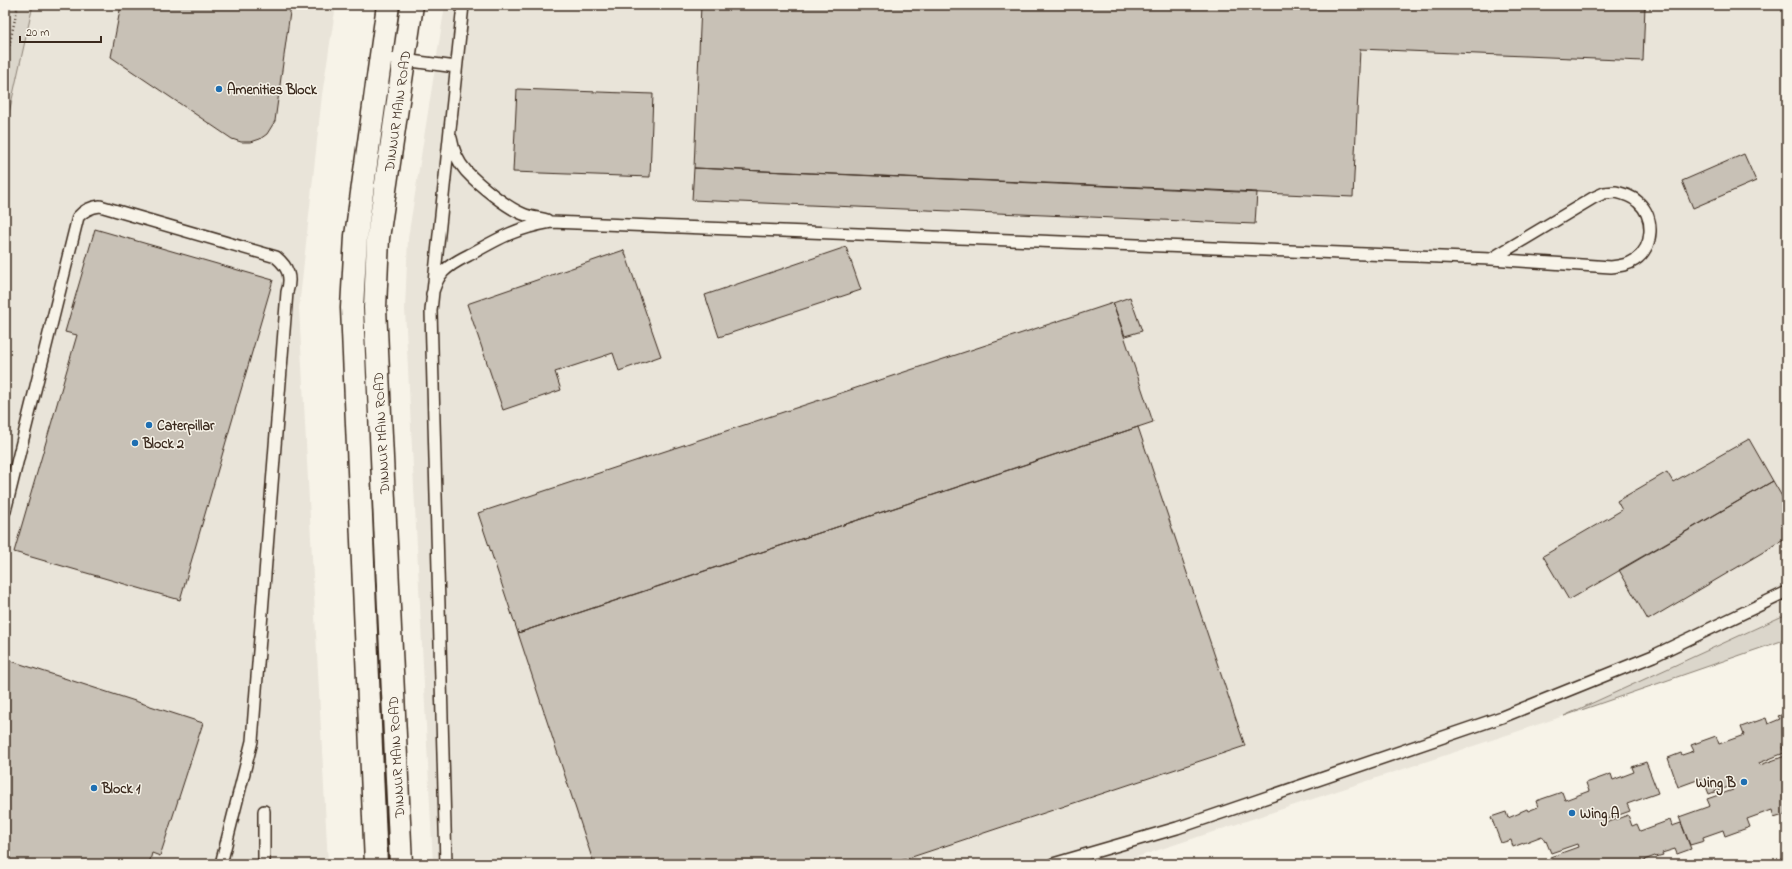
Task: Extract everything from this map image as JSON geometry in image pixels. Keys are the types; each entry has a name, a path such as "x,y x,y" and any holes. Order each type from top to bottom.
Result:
{"street":[{"name":"DINNUR MAIN ROAD","path":"376,864 352,308 356,236 388,5"},
{"name":"DINNUR MAIN ROAD","path":"401,864 375,308 378,238 412,5"}],"lane":[{"path":"446,864 432,294 463,5"},
{"path":"381,57 456,67"},
{"path":"450,130 453,147 458,160 466,171 506,204 523,214 551,222"},
{"path":"432,294 436,282 442,272 452,264 511,232 529,225 551,222 1491,260 1612,267 1624,265 1636,259 1645,250 1650,238 1650,225 1646,213 1639,202 1628,195 1616,192 1604,193 1593,198 1491,260"},
{"path":"5,511 78,217 82,212 100,206 276,257 282,262 287,269 289,285 287,292 252,741 221,864"},
{"path":"1053,864 1177,828 1502,716 1653,656 1787,592"},
{"path":"264,811 264,864"}],"path":[{"path":"5,65 18,5"}],"shaded area":[{"path":"5,5 33,5 5,131"},
{"path":"33,5 336,5 322,95 299,308 328,864 5,864 5,131"},
{"path":"445,5 1787,5 1787,639 1564,716 1116,864 433,864 405,309 408,238"},
{"path":"1787,614 1787,639 1564,716"}],"building":[{"name":"Amenities Block","path":"121,5 291,5 275,121 267,134 260,139 251,142 241,142 232,139 111,57"},
{"path":"701,5 1645,5 1643,61 1360,49 1353,197 694,168"},
{"path":"517,89 653,94 650,177 513,172"},
{"path":"1744,154 1756,181 1693,208 1682,181"},
{"path":"694,168 1257,192 1255,224 692,200"},
{"name":"Block 2","path":"95,229 273,280 180,600 14,552 77,335 65,332"},
{"path":"846,247 861,290 719,337 705,295"},
{"path":"624,250 661,356 619,371 613,353 555,372 561,390 503,410 467,304"},
{"path":"1130,297 1142,331 1125,336 1113,303"},
{"path":"1113,303 1153,422 518,633 478,513"},
{"path":"1138,427 1245,746 891,864 594,864 518,633"},
{"path":"1749,439 1773,481 1569,600 1543,556 1622,510 1617,501 1667,472 1673,482"},
{"path":"1773,481 1787,505 1787,538 1648,620 1619,570"},
{"name":"Block 1","path":"5,659 203,723 160,856 152,853 149,864 5,864"},
{"name":"Wing B","path":"1787,713 1787,746 1782,747 1784,753 1759,763 1760,765 1785,756 1787,762 1787,814 1774,818 1772,810 1747,819 1750,827 1725,836 1723,830 1703,837 1704,841 1690,845 1679,817 1710,806 1707,799 1733,790 1731,786 1709,794 1705,784 1702,785 1700,779 1678,787 1668,758 1681,753 1682,755 1694,751 1691,745 1716,736 1719,744 1744,735 1741,727 1766,718 1768,724 1780,719 1778,716"},
{"name":"Wing A","path":"1646,762 1658,793 1627,804 1630,811 1605,820 1606,823 1628,815 1632,826 1637,824 1640,831 1670,820 1672,826 1681,823 1691,849 1677,854 1675,849 1662,853 1663,855 1644,860 1645,864 1551,864 1550,857 1578,847 1577,844 1551,853 1542,836 1513,847 1511,840 1501,843 1491,817 1506,812 1508,818 1527,809 1528,811 1538,807 1536,801 1562,792 1565,800 1589,791 1586,783 1611,774 1613,780 1634,772 1632,767"}],"place":[{"name":"Amenities Block","path":"219,89"},
{"name":"Caterpillar","path":"149,425"},
{"name":"Block 2","path":"135,443"},
{"name":"Wing B","path":"1744,782"},
{"name":"Block 1","path":"94,788"},
{"name":"Wing A","path":"1572,813"}]}
